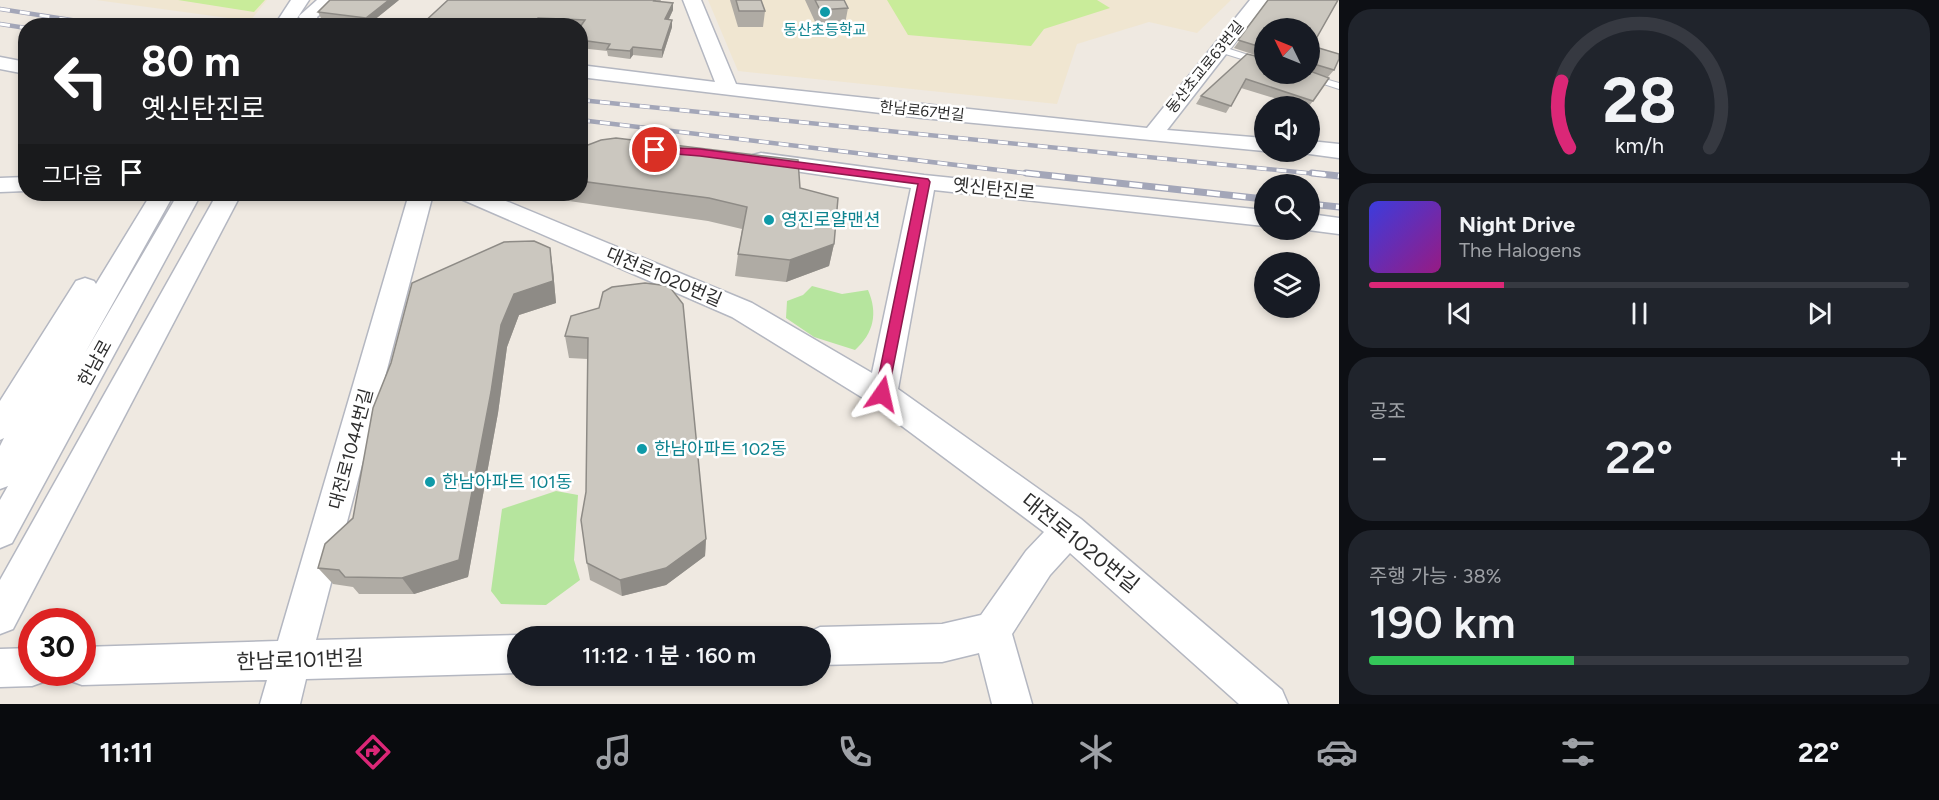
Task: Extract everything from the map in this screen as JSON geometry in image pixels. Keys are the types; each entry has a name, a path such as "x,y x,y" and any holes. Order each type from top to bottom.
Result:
{"street":[{"path":"270,18 282,0"},
{"path":"288,18 300,0"},
{"path":"309,18 308,16 328,0"},
{"path":"692,0 728,90"},
{"name":"동산초교로63번길","path":"1152,135 1259,0"},
{"path":"0,63 18,66"},
{"name":"한남로67번길","path":"588,72 728,90 1152,135 1254,143"},
{"path":"1320,149 1339,151"},
{"name":"옛신탄진로","path":"735,157 924,182 1254,217"},
{"path":"882,394 924,182"},
{"path":"1,186 18,185"},
{"path":"0,427 139,201"},
{"name":"한남로","path":"0,475 158,201"},
{"name":"한남로","path":"0,532 185,201"},
{"path":"0,616 225,201"},
{"name":"대전로1044번길","path":"280,704 418,201"},
{"name":"대전로1020번길","path":"485,201 742,310 882,394 1069,530 1268,704"},
{"path":"1320,223 1339,226"},
{"path":"831,646 942,643 992,631 1038,564 1069,530"},
{"path":"992,631 1012,704"},
{"name":"한남로101번길","path":"96,666 507,654"},
{"path":"0,668 18,667"}],"lane":[{"path":"1220,49 1254,60"},
{"path":"1320,80 1339,86"}],"shaded area":[{"path":"96,0 267,0 252,18 228,18"},
{"path":"708,0 1231,0 1197,33 1149,22 1077,44 1057,104 738,71"}],"green space":[{"path":"178,0 265,0 254,12"},
{"path":"887,0 1097,0 1110,8 1044,29 1031,46 908,35"},
{"path":"812,286 842,294 868,290 873,307 872,322 866,337 855,350 814,337 786,318 787,301 803,295"},
{"path":"556,491 578,495 574,560 580,580 546,605 501,604 491,591 502,509"}],"building":[{"path":"330,0 389,0 366,18 318,12"},
{"path":"448,0 655,0 673,3 665,19 672,20 662,50 633,47 630,51 607,49 610,44 588,41 588,18 428,18"},
{"path":"736,0 761,0 765,11 739,11"},
{"path":"815,0 844,0 848,8 820,10"},
{"path":"1268,0 1338,0 1320,32 1320,18 1254,18"},
{"path":"1254,19 1254,45 1238,40"},
{"path":"1320,48 1339,54 1334,70 1320,66"},
{"path":"1247,54 1254,56 1254,82 1246,79 1231,106 1201,96"},
{"path":"1320,75 1329,78 1316,96 1298,96 1261,84 1320,84"},
{"name":"영진로얄맨션","path":"616,138 798,160 800,188 838,198 834,244 790,260 738,254 747,207 709,198 588,182 588,145"},
{"name":"한남아파트 101동","path":"534,241 550,248 553,281 514,294 501,325 491,392 459,560 402,578 345,577 339,570 318,568 325,544 353,518 373,408 391,363 412,283 504,242"},
{"name":"한남아파트 102동","path":"645,283 669,286 683,304 706,539 666,568 620,580 587,563 581,520 586,492 588,338 565,336 571,316 599,308 603,292 612,287"}],"railway":[{"path":"0,9 58,18"},
{"path":"0,24 18,27"},
{"path":"588,101 1327,175"},
{"path":"588,121 1040,175"},
{"path":"1026,173 1254,198"},
{"path":"1312,173 1339,176"},
{"path":"1320,205 1339,207"}],"place":[{"name":"동산초등학교","path":"825,12"},
{"name":"영진로얄맨션","path":"769,220"},
{"name":"한남아파트 102동","path":"642,449"},
{"name":"한남아파트 101동","path":"430,482"}],"route":[{"path":"655,150 700,152 924,182 882,394"}]}
